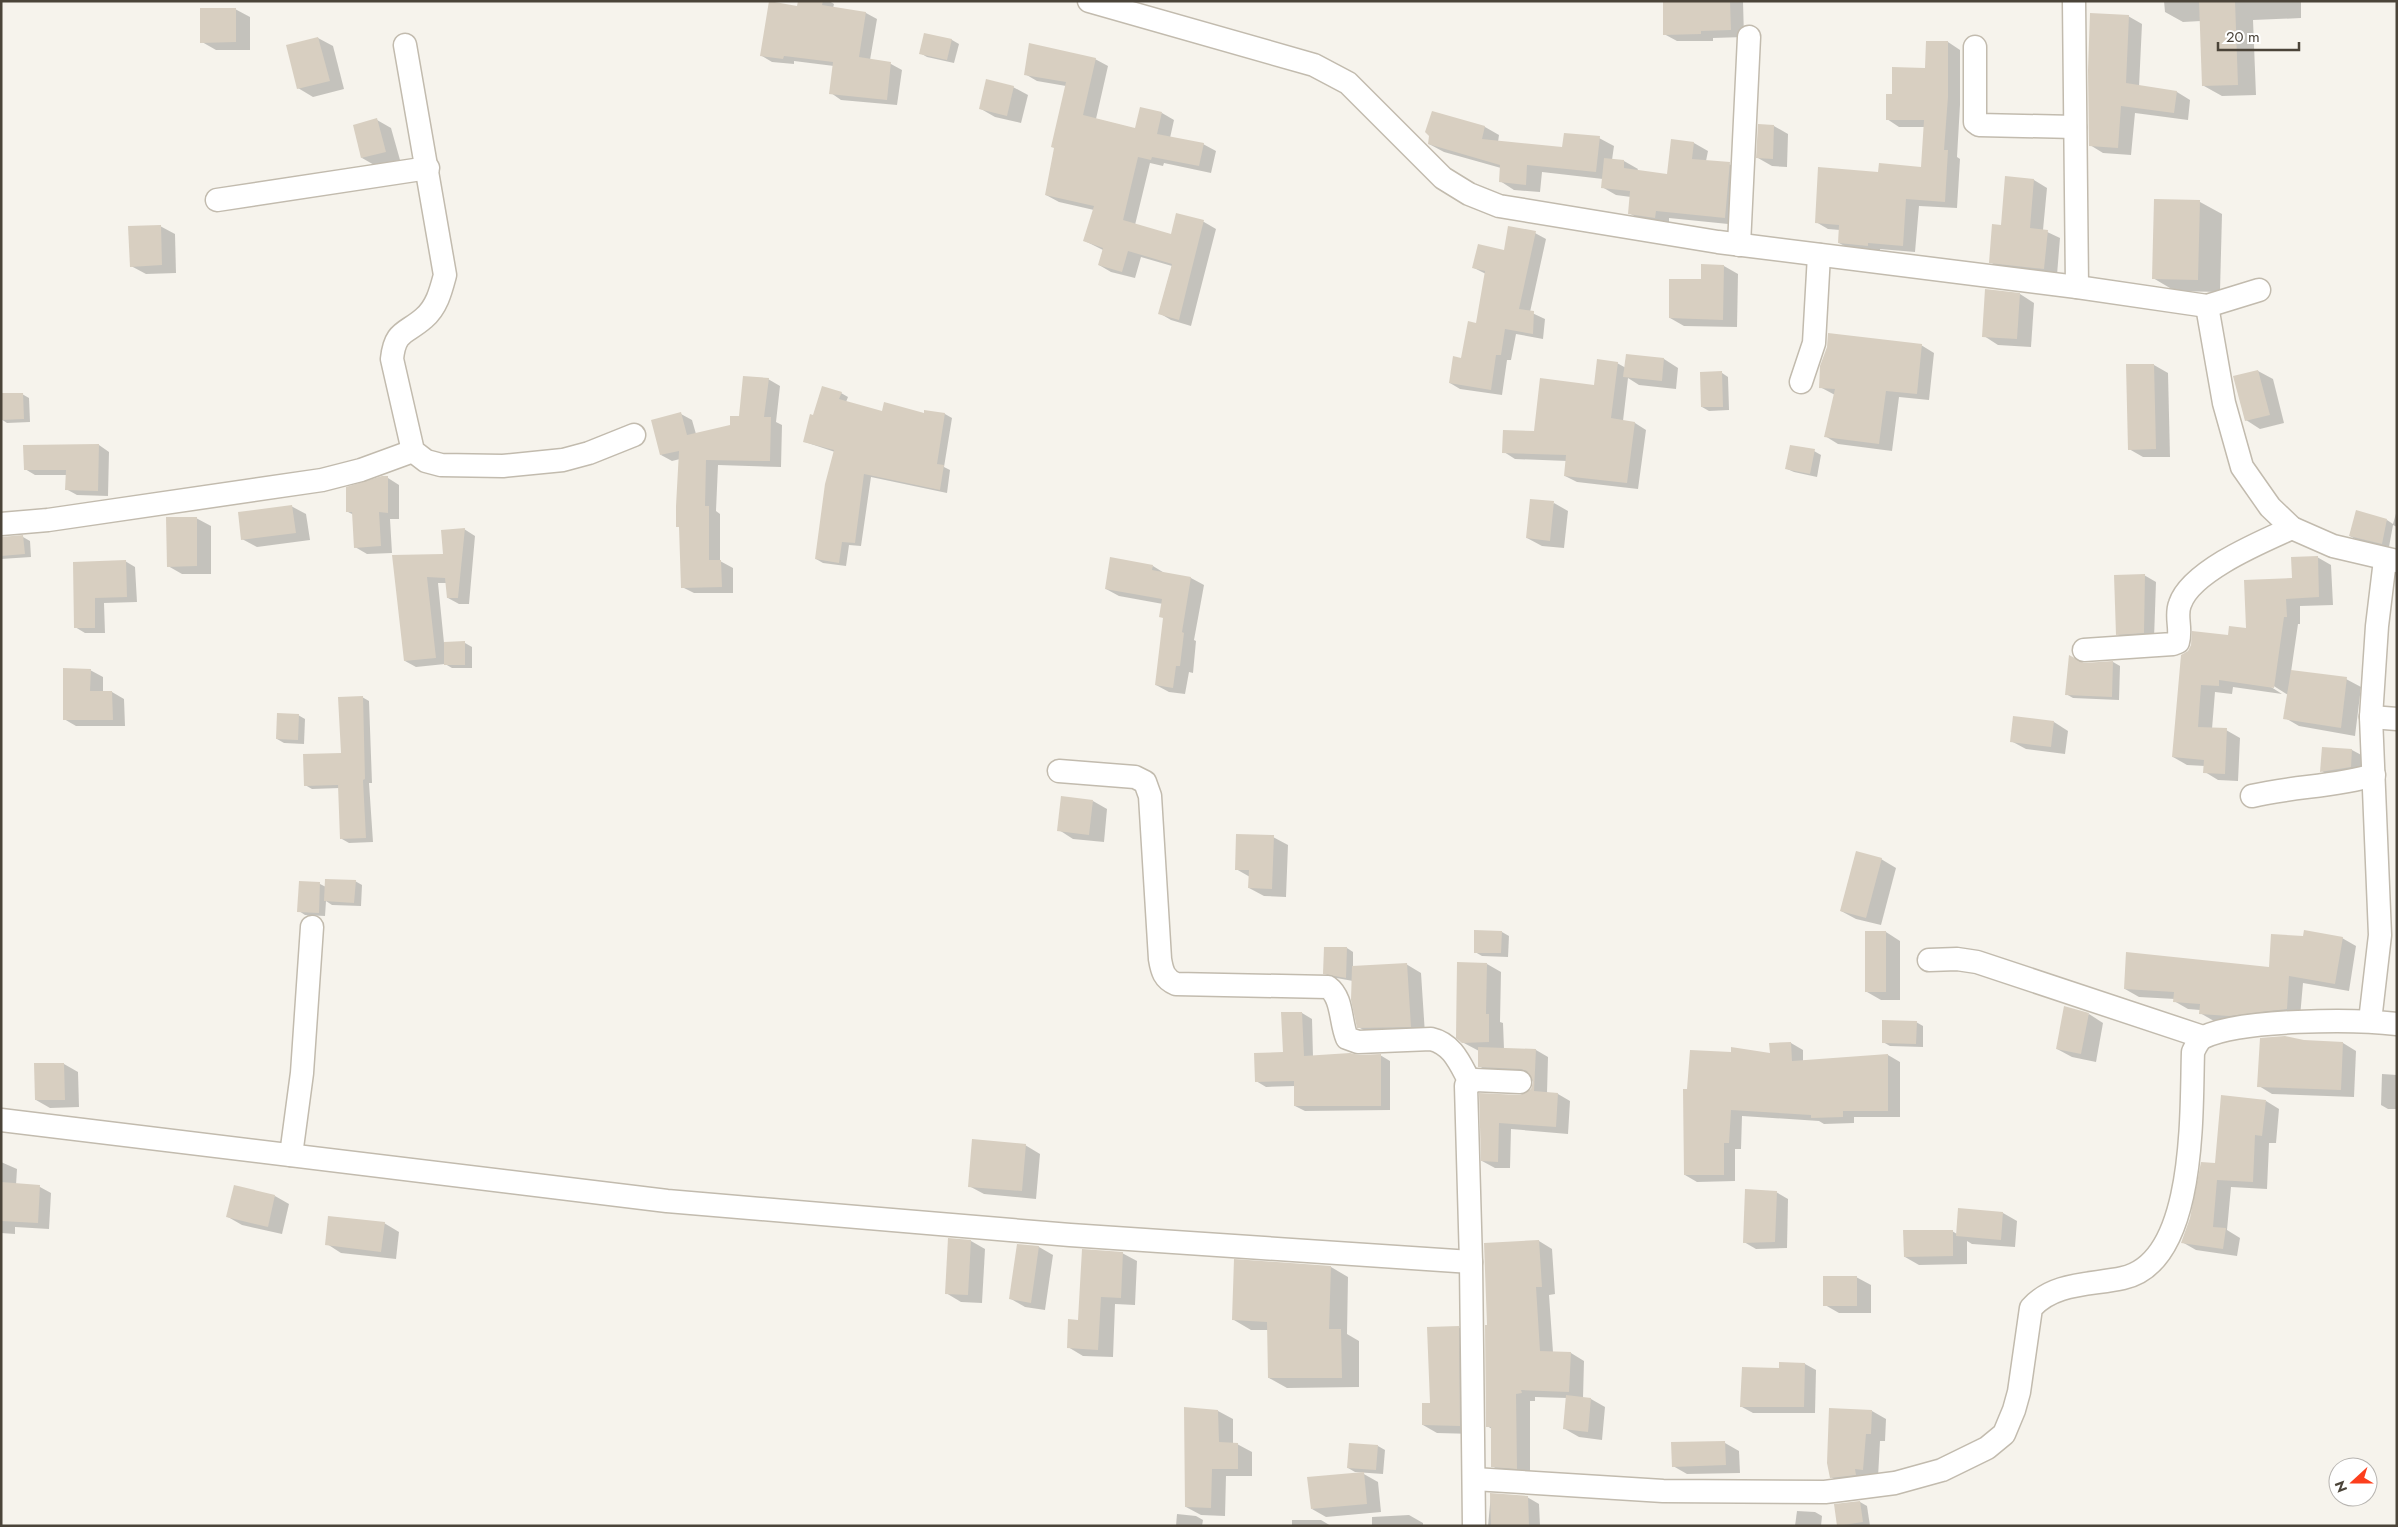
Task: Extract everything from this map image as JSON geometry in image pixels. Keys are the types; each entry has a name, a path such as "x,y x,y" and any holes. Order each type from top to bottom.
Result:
{"street":[{"path":"1088,1 1314,65 1348,83 1443,178 1469,194 1500,206 1739,245 2077,287 2207,306 2259,290"},
{"path":"2074,1 2077,287"},
{"path":"1739,245 1749,37"},
{"path":"405,45 446,275 440,296 425,317 401,332 393,345 392,359 413,451 426,461 441,465 504,466 563,460 590,453 634,435"},
{"path":"1975,47 1974,122 1978,125 2075,127"},
{"path":"217,200 428,168"},
{"path":"1801,382 1814,343 1819,255"},
{"path":"2207,306 2224,403 2242,467 2270,507 2292,528 2333,546 2391,560 2377,626 2372,717 2380,935 2370,1021"},
{"path":"1,524 48,520 322,480 361,470 413,451"},
{"path":"2084,650 2173,644 2178,642 2180,636 2178,612 2180,602 2189,589 2218,565 2246,549 2292,528"},
{"path":"2372,717 2397,719"},
{"path":"1058,771 1135,777 1144,782 1150,796 1160,959 1163,974 1168,981 1176,984 1328,987 1338,999 1347,1038 1358,1042 1438,1040 1447,1045 1470,1082"},
{"path":"2252,796 2288,788 2350,782 2374,775"},
{"path":"291,1155 302,1072 312,927"},
{"path":"1929,960 1958,959 1977,962 2203,1037 2254,1026 2370,1021 2397,1024"},
{"path":"1474,1480 1663,1491 1825,1492 1895,1483 1942,1470 1987,1448 2004,1434 2014,1410 2031,1308 2039,1299 2057,1290 2126,1278 2146,1269 2161,1253 2177,1219 2188,1154 2193,1052 2197,1043 2203,1037"},
{"path":"1474,1526 1472,1262 1466,1086 1470,1082 1520,1082"},
{"path":"1,1120 686,1202 1070,1235 1472,1262"}],"building":[{"path":"769,1 797,6 798,1 823,1 822,5 866,12 859,57 891,62 887,100 829,94 833,62 784,56 783,59 760,56"},
{"path":"1663,1 1730,1 1731,30 1701,31 1701,34 1663,35"},
{"path":"2199,1 2235,1 2238,85 2202,86"},
{"path":"200,8 236,8 236,42 200,43"},
{"path":"2090,13 2129,15 2126,83 2177,91 2174,113 2121,106 2118,148 2089,146 2088,70"},
{"path":"924,33 952,39 947,60 919,54"},
{"path":"318,37 330,81 297,89 286,45"},
{"path":"1926,41 1948,41 1948,97 1944,150 1948,150 1945,202 1906,199 1903,246 1868,243 1868,246 1838,243 1839,225 1815,223 1818,167 1878,172 1879,163 1921,167 1924,120 1886,120 1886,94 1892,94 1892,67 1925,68"},
{"path":"1029,43 1096,58 1083,115 1135,128 1140,107 1162,112 1157,134 1204,143 1199,166 1152,157 1151,160 1138,157 1123,220 1171,234 1176,213 1204,220 1179,320 1158,314 1172,264 1128,251 1122,272 1098,265 1103,248 1083,241 1094,206 1045,195 1054,148 1051,147 1066,82 1024,75"},
{"path":"986,79 1014,86 1007,116 979,109"},
{"path":"1432,111 1485,126 1482,139 1562,147 1564,133 1600,136 1596,172 1527,165 1526,185 1499,182 1500,165 1428,144 1429,136 1425,132"},
{"path":"377,118 386,152 361,158 353,125"},
{"path":"1758,124 1774,125 1773,159 1756,158"},
{"path":"1671,139 1694,142 1692,159 1730,162 1725,218 1656,211 1655,218 1628,214 1630,191 1601,188 1604,158 1624,160 1624,168 1667,174"},
{"path":"2005,176 2034,179 2030,228 2048,230 2044,269 1989,263 1992,224 2001,225"},
{"path":"2154,199 2200,200 2198,280 2152,279"},
{"path":"161,225 162,265 130,267 128,226"},
{"path":"1508,226 1536,231 1519,309 1534,311 1533,334 1505,329 1501,355 1496,355 1491,390 1449,383 1453,356 1461,358 1468,321 1476,323 1485,271 1472,268 1478,244 1504,250"},
{"path":"1701,264 1724,265 1723,320 1669,318 1669,279 1701,279"},
{"path":"1985,289 2020,293 2017,339 1982,337"},
{"path":"1828,333 1922,344 1917,394 1886,391 1879,444 1824,437 1835,389 1819,388 1820,366 1827,347"},
{"path":"1626,354 1664,358 1662,381 1623,377"},
{"path":"1597,359 1618,362 1611,418 1635,422 1627,483 1564,476 1566,455 1502,453 1503,430 1534,431 1540,378 1594,385"},
{"path":"2126,364 2154,364 2156,449 2128,450"},
{"path":"2258,370 2270,415 2245,421 2233,376"},
{"path":"1722,371 1723,407 1701,407 1700,372"},
{"path":"743,376 769,378 764,417 771,417 770,461 706,460 705,506 709,506 709,560 721,560 722,587 681,588 679,527 676,527 679,451 660,455 651,420 681,412 687,435 730,425 730,416 739,416"},
{"path":"822,386 842,392 839,399 882,411 884,402 924,413 924,410 945,413 937,464 944,465 940,490 864,474 855,543 842,542 839,563 815,559 825,484 834,450 803,442 810,414 813,415"},
{"path":"1,393 23,393 24,419 1,420"},
{"path":"99,444 98,491 65,490 66,470 24,470 23,445"},
{"path":"1790,445 1815,449 1810,474 1785,469"},
{"path":"382,476 388,476 388,513 379,512 381,546 354,548 352,512 346,512 346,487"},
{"path":"1530,499 1554,501 1550,541 1526,538"},
{"path":"292,505 296,533 241,540 238,512"},
{"path":"2356,510 2387,519 2382,544 2349,536"},
{"path":"166,517 197,517 197,566 167,567"},
{"path":"465,528 458,598 447,598 445,578 427,577 436,658 404,661 392,555 443,554 441,530"},
{"path":"23,535 25,554 1,556 1,537"},
{"path":"2318,556 2319,597 2286,599 2287,617 2284,617 2274,688 2219,680 2219,686 2201,685 2198,727 2227,728 2225,774 2203,773 2204,760 2172,757 2181,655 2188,651 2191,645 2192,631 2228,635 2229,626 2246,628 2244,580 2292,578 2291,557"},
{"path":"1110,557 1153,565 1152,570 1191,577 1182,632 1184,633 1180,666 1176,666 1173,688 1155,685 1163,618 1159,617 1162,599 1105,589"},
{"path":"126,560 127,597 95,598 95,628 74,628 73,562"},
{"path":"2145,574 2144,633 2116,635 2114,575"},
{"path":"465,641 465,665 444,665 444,642"},
{"path":"2069,655 2084,663 2113,661 2112,697 2065,695"},
{"path":"63,668 91,669 90,691 112,691 113,720 63,720"},
{"path":"2291,670 2347,677 2341,728 2283,719"},
{"path":"363,696 365,779 363,780 366,838 340,839 338,785 304,786 303,754 341,753 338,697"},
{"path":"277,713 299,714 298,740 276,739"},
{"path":"2013,716 2054,721 2051,747 2010,742"},
{"path":"2322,747 2352,749 2351,767 2320,772"},
{"path":"1061,796 1093,800 1089,835 1057,831"},
{"path":"1236,834 1274,835 1272,889 1248,888 1249,870 1235,870"},
{"path":"1856,851 1882,858 1866,918 1840,911"},
{"path":"325,879 356,880 354,903 324,901"},
{"path":"299,881 320,882 319,913 297,912"},
{"path":"1474,930 1502,931 1501,953 1474,953"},
{"path":"2304,930 2343,937 2335,984 2289,976 2287,1009 2229,1016 2199,1014 2200,1004 2173,1002 2174,992 2124,989 2126,952 2269,967 2271,934 2303,936"},
{"path":"1865,931 1886,931 1886,992 1865,992"},
{"path":"1324,947 1347,947 1346,978 1323,974"},
{"path":"1457,962 1487,963 1486,1014 1489,1014 1489,1042 1462,1043 1456,1038"},
{"path":"1407,963 1411,1027 1357,1028 1351,1000 1352,966"},
{"path":"2064,1006 2089,1013 2081,1054 2056,1049"},
{"path":"1281,1012 1302,1012 1304,1056 1350,1053 1359,1055 1381,1054 1381,1106 1294,1106 1294,1081 1255,1082 1254,1053 1283,1052"},
{"path":"1882,1020 1917,1021 1916,1044 1882,1043"},
{"path":"2285,1036 2304,1040 2343,1042 2341,1090 2257,1087 2260,1038"},
{"path":"1791,1042 1792,1061 1888,1054 1888,1111 1843,1111 1843,1117 1811,1118 1811,1115 1731,1110 1729,1143 1724,1143 1724,1175 1684,1175 1683,1089 1687,1089 1690,1050 1731,1052 1731,1047 1770,1053 1769,1043"},
{"path":"1478,1047 1536,1049 1534,1091 1558,1093 1556,1127 1499,1123 1498,1162 1481,1161 1479,1093 1520,1095 1531,1089 1533,1082 1527,1071 1521,1069 1478,1067"},
{"path":"34,1063 64,1063 65,1100 35,1100"},
{"path":"2221,1095 2266,1100 2262,1136 2255,1135 2253,1182 2217,1180 2213,1227 2226,1228 2223,1249 2181,1243 2190,1218 2201,1162 2215,1163"},
{"path":"972,1139 1026,1144 1022,1191 968,1187"},
{"path":"1,1182 40,1185 38,1223 1,1221"},
{"path":"234,1185 275,1195 268,1227 226,1217"},
{"path":"1745,1189 1777,1191 1775,1242 1743,1243"},
{"path":"1958,1208 2003,1212 2001,1240 1956,1236"},
{"path":"328,1216 385,1222 381,1252 325,1245"},
{"path":"1903,1230 1953,1230 1953,1256 1904,1257"},
{"path":"948,1238 971,1240 968,1295 945,1294"},
{"path":"1539,1240 1542,1287 1536,1287 1540,1351 1571,1352 1569,1392 1521,1390 1522,1393 1516,1394 1517,1469 1491,1467 1491,1427 1486,1427 1485,1325 1487,1325 1484,1243"},
{"path":"1017,1244 1039,1246 1031,1303 1009,1299"},
{"path":"1082,1249 1123,1252 1121,1298 1101,1297 1098,1350 1067,1348 1068,1319 1078,1320"},
{"path":"1234,1259 1331,1266 1329,1329 1341,1329 1342,1378 1268,1378 1267,1322 1232,1320"},
{"path":"1823,1276 1857,1276 1857,1306 1823,1306"},
{"path":"1459,1326 1460,1426 1422,1425 1422,1403 1430,1403 1427,1327"},
{"path":"1779,1362 1805,1363 1804,1407 1740,1407 1742,1367 1779,1368"},
{"path":"1566,1395 1591,1398 1588,1432 1563,1429"},
{"path":"1184,1407 1218,1410 1219,1442 1238,1443 1238,1469 1212,1469 1211,1508 1185,1507"},
{"path":"1829,1408 1872,1410 1871,1434 1866,1434 1863,1470 1855,1469 1856,1475 1830,1478 1827,1463"},
{"path":"1725,1441 1726,1465 1672,1467 1671,1442"},
{"path":"1349,1443 1378,1445 1376,1470 1347,1468"},
{"path":"1364,1472 1367,1504 1311,1509 1307,1477"},
{"path":"1490,1493 1528,1496 1529,1526 1491,1526"},
{"path":"1860,1501 1863,1522 1837,1526 1834,1504"}]}
